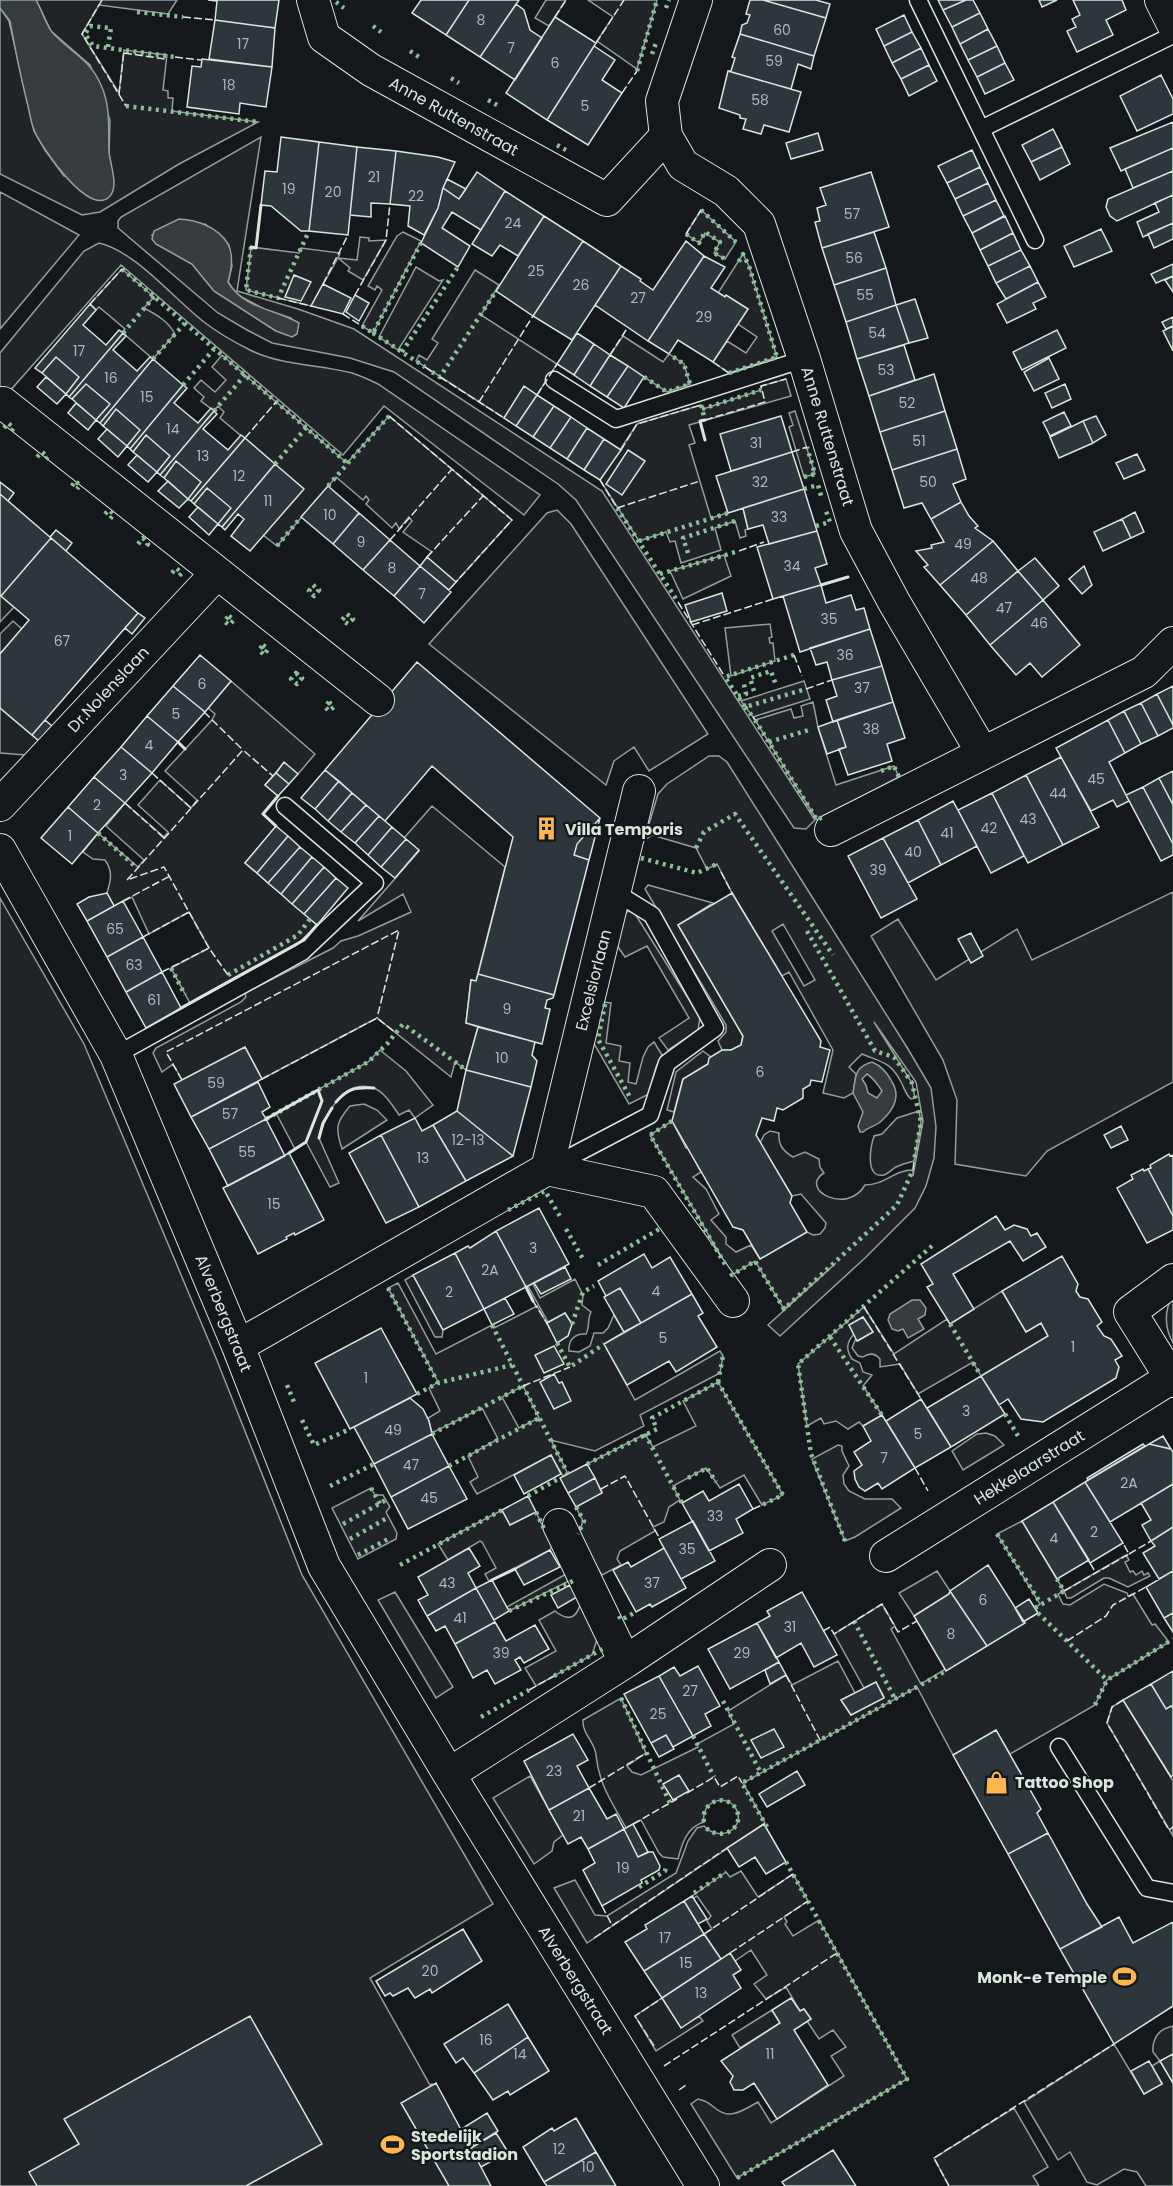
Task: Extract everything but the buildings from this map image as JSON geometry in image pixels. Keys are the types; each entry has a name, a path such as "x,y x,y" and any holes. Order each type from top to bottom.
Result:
{"street":[{"name":"Anne Ruttenstraat","path":"314,0 324,37 371,70 607,200 666,136"},
{"name":"Anne Ruttenstraat","path":"696,0 662,101 666,136 683,165 726,191 759,224 804,359 856,531 894,602 982,752"},
{"path":"1161,0 1173,24"},
{"path":"3,403 378,700"},
{"name":"Dr.Nolenslaan","path":"0,805 217,573"},
{"path":"831,830 1144,672 1173,643"},
{"name":"Excelsiorlaan","path":"547,1169 639,791"},
{"name":"Alverbergstraat","path":"0,850 116,1055 238,1346 324,1566 449,1774 703,2186"},
{"path":"238,1346 547,1169 654,1192 733,1301"},
{"path":"1172,1379 1130,1312 1173,1280"},
{"name":"Hekkelaarstraat","path":"886,1556 1172,1379"},
{"path":"559,1524 625,1662"},
{"path":"449,1774 625,1662 770,1565"}],"lane":[{"path":"918,0 1035,240"},
{"path":"981,129 1173,35"},
{"path":"554,380 616,419 804,359"},
{"path":"116,1055 302,952 375,883 285,806"},
{"path":"547,1169 650,1115 666,1064 715,1028 652,915 615,892"},
{"path":"1059,1747 1147,1888 1173,1893"}],"shaded area":[{"path":"0,0 36,0 52,32 85,62 101,85 108,110 109,152 114,187 110,196 101,201 79,190 39,140 32,122 10,21 0,8"},
{"path":"36,0 177,0 168,14 99,5 82,34 119,93 124,50 167,55 163,90 168,91 168,98 173,98 172,111 258,122 179,164 100,212 82,215 0,174 0,8 9,21 34,131 45,150 64,176 113,177 109,153 110,120 90,65 51,31"},
{"path":"546,0 566,0 549,26 535,18"},
{"path":"588,0 657,0 637,69 597,41 613,17"},
{"path":"261,137 237,291 354,329 602,491 815,820 806,829 794,828 576,500 558,484 394,372 350,358 272,343 218,313 118,228 118,221 121,217","holes":["205,224 229,245 232,266 228,282 236,294 266,310 291,318 276,331 214,291 192,264 156,244 152,235"]},
{"path":"0,192 79,235 0,329"},
{"path":"701,210 736,242 725,259 714,253 720,242 705,233 699,243 686,234"},
{"path":"179,219 200,223 219,233 228,244 231,253 228,282 235,291 251,303 299,323 297,334 292,337 276,331 214,291 192,264 156,244 152,239 154,231"},
{"path":"403,232 421,241 373,333 362,326 382,290 377,286 375,290 368,286 397,236"},
{"path":"360,237 369,238 369,241 386,240 363,280 348,271 350,268 338,258 357,260"},
{"path":"99,243 113,248 140,265 204,322 232,341 275,359 352,373 378,384 540,495 524,515 384,406 343,455 121,265 8,393 0,389 0,353 84,251"},
{"path":"251,247 299,253 301,248 340,253 311,306 246,290"},
{"path":"743,254 749,266 777,357 729,373 713,362 727,341 746,353 757,337 738,324 748,309 726,295 725,297 718,293"},
{"path":"416,267 439,281 443,280 398,350 379,337"},
{"path":"122,269 154,297 144,308 166,322 175,334 153,359 123,333 125,329 99,307 96,310 90,304"},
{"path":"475,270 499,285 481,315 557,364 537,395 524,387 504,418 416,361 419,355 427,360 438,343 432,339"},
{"path":"623,336 663,362 669,354 684,364 690,384 667,392 610,355"},
{"path":"222,355 347,463 389,416 512,520 456,582 427,557 432,552 403,532 412,521 409,517 399,529 396,523 392,528 366,504 369,500 366,496 363,500 336,477 277,546 263,535 303,488 220,418 224,412 218,406 214,411 201,401 204,397 194,388 201,380 215,392 226,380 212,367"},
{"path":"786,379 791,396 689,425 695,443 689,445 711,518 743,508 748,529 745,530 746,536 740,538 735,521 715,528 721,550 681,563 675,541 670,542 666,532 639,541 600,480 637,424 701,405 703,409 761,390 761,386"},
{"path":"795,411 815,474 804,477 789,427 793,425 789,413"},
{"path":"557,510 571,524 708,734 649,771 634,747 614,761 606,785 429,644 547,513"},
{"path":"724,555 731,576 683,599 670,571"},
{"path":"0,595 14,607 0,622"},
{"path":"13,621 22,629 0,654 0,634"},
{"path":"770,624 772,637 769,638 770,643 773,643 775,661 731,676 725,628"},
{"path":"231,681 315,754 298,774 284,763 265,785 278,796 263,814 276,827 245,863 317,925 304,940 190,1003 171,968 209,948 189,912 149,934 132,897 114,906 107,893 110,876 105,860 93,859 83,852 98,833 138,867 144,860 106,826 125,803 164,837 168,832 138,805 160,780 191,808 197,800 165,771 212,720 215,714 208,708"},
{"path":"804,681 810,699 753,717 741,701"},
{"path":"813,702 818,727 836,785 894,766 899,777 817,820 755,720 791,709 794,718 803,716 801,706"},
{"path":"0,708 39,741 26,755 0,753"},
{"path":"709,756 719,756 727,762 931,1088 936,1127 934,1158 926,1186 915,1208 865,1258 780,1336 768,1325 836,1263 784,1309 755,1261 732,1275 650,1135 672,1121 701,1172 693,1177 706,1189 719,1214 711,1220 726,1237 726,1244 736,1252 751,1245 760,1259 807,1232 813,1235 820,1234 826,1223 801,1194 792,1196 760,1143 764,1135 770,1131 779,1133 782,1147 793,1157 805,1152 819,1159 824,1173 818,1179 817,1186 828,1197 847,1198 857,1194 865,1185 878,1183 900,1172 913,1170 913,1176 923,1121 916,1082 874,1022 912,1083 915,1098 909,1097 897,1075 889,1066 862,1054 849,1067 856,1074 853,1093 844,1098 823,1093 833,1050 789,972 782,976 717,864 707,869 696,848 652,835 644,841 658,794 667,784","holes":["783,924 815,980 804,986 772,931"]},
{"path":"432,806 505,867 476,981 471,980 466,1023 478,1027 466,1070 455,1062 451,1077 377,1018 262,1079 245,1047 182,1080 173,1064 162,1072 153,1053 156,1048 241,1002 246,997 245,993 333,948 341,941 358,936 411,912 403,894 358,921 419,851 404,838"},
{"path":"648,885 713,903 678,925 743,1036 741,1045 731,1050 722,1050 718,1041 726,1032 726,1025 645,889"},
{"path":"1173,892 1173,1082 1047,1151 1026,1176 955,1164 957,1100 943,1060 871,936 898,919 936,980 1017,929 1032,960"},
{"path":"0,898 84,1044 216,1358 302,1575 493,1904 370,1978 430,2085 432,2084 487,2186 0,2186"},
{"path":"632,909 700,1017 698,1030 668,1050 659,1038 689,1018 647,946 625,957 616,944 625,913"},
{"path":"603,1002 611,1003 606,1043 621,1046 619,1061 630,1063 628,1082 636,1084 643,1057 648,1047 654,1042 662,1055 656,1067 649,1094 629,1104 593,1042"},
{"path":"380,1050 406,1071 433,1105 415,1118 409,1110 399,1115 384,1095 373,1088 362,1086 344,1093 331,1109 319,1138 339,1183 330,1187 306,1142 295,1149 276,1113 368,1062"},
{"path":"703,1051 711,1057 708,1064 683,1079 674,1112 667,1110 676,1072"},
{"path":"872,1062 884,1070 895,1088 896,1099 884,1119 860,1132 858,1126 863,1112 853,1093 857,1073 866,1064","holes":["867,1074 882,1091 877,1098 868,1093 862,1079"]},
{"path":"364,1104 377,1110 387,1120 342,1149 338,1136 339,1121 350,1106"},
{"path":"919,1111 921,1122 914,1161 896,1167 884,1175 878,1175 871,1167 870,1160 874,1136 882,1134 897,1118"},
{"path":"413,1275 443,1330 442,1337 435,1337 405,1280"},
{"path":"575,1279 583,1295 582,1305 591,1312 586,1334 573,1338 569,1351 579,1352 590,1346 594,1333 603,1333 614,1315 624,1332 604,1344 635,1400 720,1351 723,1356 720,1373 640,1415 644,1426 595,1451 551,1440 568,1474 563,1476 551,1455 477,1494 470,1482 478,1477 468,1456 498,1439 482,1408 432,1433 428,1418 440,1411 429,1388 438,1382 388,1288 398,1283 436,1354 492,1325 494,1328 537,1306 557,1342 572,1324 565,1313 548,1322 528,1286 533,1284 540,1298","holes":["523,1386 539,1418 519,1428 502,1397"]},
{"path":"1002,1291 1026,1332 1041,1323 1048,1336 981,1376 973,1362 918,1394 900,1364 880,1367 880,1359 876,1356 870,1354 863,1357 858,1356 852,1348 856,1338 858,1341 873,1332 863,1317 849,1325 854,1334 849,1340 848,1350 852,1359 860,1363 863,1372 872,1375 863,1386 882,1415 863,1426 859,1422 848,1429 836,1421 824,1424 821,1418 807,1426 798,1364 864,1307 894,1354 947,1319 950,1324"},
{"path":"1173,1294 1173,1343 1166,1319"},
{"path":"912,1300 920,1300 926,1308 925,1315 918,1319 924,1329 908,1338 903,1329 898,1331 892,1329 888,1320 890,1314"},
{"path":"718,1382 783,1495 762,1505 744,1475 720,1488 706,1468 673,1486 680,1500 669,1507 664,1522 653,1527 655,1531 620,1551 617,1559 621,1565 602,1575 598,1569 593,1571 577,1538 583,1521 576,1507 602,1492 587,1464 645,1434 653,1447 696,1426 683,1401"},
{"path":"986,1433 995,1436 1004,1445 963,1470 952,1451 977,1434"},
{"path":"838,1445 842,1446 849,1466 843,1475 844,1484 849,1491 865,1499 892,1499 901,1508 845,1541 812,1459"},
{"path":"371,1488 375,1495 383,1495 390,1507 386,1512 397,1533 396,1539 358,1559 332,1508"},
{"path":"502,1510 510,1525 536,1512 552,1546 550,1550 489,1581 485,1574 496,1568 482,1542 480,1541 448,1560 438,1544"},
{"path":"1022,1521 1064,1591 1058,1594 1063,1604 1070,1605 1104,1584 1127,1593 1128,1596 1133,1594 1152,1625 1155,1624 1169,1642 1107,1680 1095,1705 1010,1754 996,1730 953,1755 917,1687 743,1783 765,1823 587,1943 554,1888 575,1880 595,1915 607,1916 676,1873 688,1841 697,1828 704,1826 717,1833 729,1832 734,1828 738,1818 733,1805 722,1800 716,1801 706,1808 704,1822 698,1824 686,1836 678,1859 663,1857 641,1820 626,1828 603,1784 595,1750 584,1730 583,1720 621,1698 646,1753 627,1766 632,1772 641,1775 698,1747 697,1744 734,1724 728,1711 786,1675 792,1685 838,1661 855,1693 841,1700 851,1715 884,1697 876,1682 864,1688 834,1634 882,1604 895,1626 891,1629 921,1684 1038,1613 1035,1608 1040,1604 997,1534"},
{"path":"1126,1555 1129,1560 1125,1562 1130,1572 1133,1571 1136,1575 1142,1571 1144,1575 1148,1573 1150,1576 1128,1587 1104,1578 1071,1598 1067,1598 1064,1591"},
{"path":"937,1571 950,1591 949,1594 914,1616 899,1593"},
{"path":"568,1573 573,1579 509,1611 507,1607"},
{"path":"395,1592 453,1687 436,1698 378,1600"},
{"path":"582,1597 600,1630 592,1655 536,1686 525,1668 556,1651 539,1620 555,1611 566,1617 574,1616"},
{"path":"1123,1700 1173,1781 1173,1836 1107,1723 1112,1707"},
{"path":"530,1776 563,1835 554,1842 552,1851 534,1864 493,1798"},
{"path":"741,1871 758,1897 793,1874 808,1901 784,1917 787,1922 785,1924 793,1936 819,1920 907,2079 737,2178 691,2104 698,2099 707,2102 721,2112 731,2114 758,2102 771,2123 844,2076 831,2056 846,2047 833,2030 819,2039 807,2021 811,2019 804,2009 800,2011 786,1987 766,1999 754,1984 767,1975 751,1950 735,1961 721,1959 704,1934 712,1929 707,1921 711,1916 697,1896 694,1898 692,1896 726,1872 730,1877"},
{"path":"662,1998 681,2027 699,2016 703,2021 656,2051 635,2016"},
{"path":"772,2010 780,2023 740,2048 732,2035"},
{"path":"1173,2026 1173,2054 1160,2061 1153,2052 1155,2038 1164,2029"},
{"path":"1114,2044 1144,2094 1162,2083 1152,2066 1160,2061 1173,2083 1173,2186 1146,2186 1137,2172 1124,2169 1097,2185 1087,2182 1070,2152 1058,2160 1024,2102"},
{"path":"1014,2108 1048,2167 1033,2176 1039,2186 949,2186 934,2158"}],"hedge":[{"path":"637,71 657,0"},
{"path":"666,8 669,0"},
{"path":"336,2 344,8"},
{"path":"137,12 183,17"},
{"path":"108,47 111,28 90,26 85,34 93,46 175,57"},
{"path":"373,26 381,32"},
{"path":"652,54 656,43"},
{"path":"410,51 419,57"},
{"path":"451,78 459,83"},
{"path":"488,100 497,105"},
{"path":"126,106 258,122"},
{"path":"557,145 566,150"},
{"path":"701,210 736,242"},
{"path":"251,247 246,290 278,298 309,231"},
{"path":"686,234 699,243 705,232 720,242 714,253 725,259"},
{"path":"362,326 373,333 421,243"},
{"path":"729,373 777,357 749,266 743,254 738,263"},
{"path":"402,352 458,267"},
{"path":"122,269 347,463"},
{"path":"432,372 440,377 496,291"},
{"path":"123,333 154,297"},
{"path":"153,359 185,323"},
{"path":"373,333 425,367"},
{"path":"183,385 214,349"},
{"path":"644,377 667,392 690,384 684,364 669,354"},
{"path":"214,411 245,375"},
{"path":"702,409 761,390"},
{"path":"701,405 705,420"},
{"path":"328,486 389,416"},
{"path":"4,428 8,423 14,428 10,433"},
{"path":"275,464 306,428"},
{"path":"804,477 815,474 807,447"},
{"path":"37,457 42,452 48,457 43,462"},
{"path":"72,486 75,481 80,485 77,489"},
{"path":"804,489 818,485 822,499"},
{"path":"617,508 678,602"},
{"path":"105,514 109,510 114,514 110,519"},
{"path":"816,526 830,522 826,511"},
{"path":"639,541 728,513"},
{"path":"277,546 301,517"},
{"path":"688,553 683,538 735,521"},
{"path":"138,544 143,538 148,544 144,549"},
{"path":"660,574 739,551"},
{"path":"172,573 176,568 182,573 177,578"},
{"path":"313,585 319,590 314,596 309,591 313,585"},
{"path":"347,614 353,619 348,624 342,620 347,614"},
{"path":"229,616 234,620 229,625 224,621 229,616"},
{"path":"263,645 268,649 264,655 259,650 263,645"},
{"path":"794,655 725,677 745,707 806,689"},
{"path":"754,691 750,678 771,671 776,685"},
{"path":"296,673 302,678 297,684 291,679 296,673"},
{"path":"738,696 746,694 743,680"},
{"path":"329,702 334,707 329,711 325,707 329,702"},
{"path":"745,707 753,717"},
{"path":"755,720 817,820 823,817"},
{"path":"769,742 812,729"},
{"path":"881,771 894,766 899,777 896,778"},
{"path":"696,848 704,832 735,814 833,955"},
{"path":"98,833 137,868"},
{"path":"641,858 697,873 717,864"},
{"path":"228,975 298,935 310,919"},
{"path":"807,931 875,1051 894,1057 912,1083 921,1122 914,1161"},
{"path":"171,968 185,995"},
{"path":"605,1004 598,1039 631,1099"},
{"path":"266,1119 368,1062 403,1024 466,1070"},
{"path":"672,1121 650,1135 726,1266"},
{"path":"731,1273 732,1275 755,1261 784,1309 897,1205 913,1170"},
{"path":"508,1210 545,1191 561,1218"},
{"path":"598,1265 661,1228"},
{"path":"566,1229 583,1259"},
{"path":"845,1541 811,1454 798,1364 933,1245"},
{"path":"572,1324 583,1292 594,1286"},
{"path":"388,1288 438,1383"},
{"path":"950,1324 981,1376"},
{"path":"492,1325 568,1474"},
{"path":"830,1337 882,1415"},
{"path":"557,1343 570,1367 604,1344"},
{"path":"718,1382 723,1356"},
{"path":"417,1394 438,1383 512,1365"},
{"path":"587,1464 657,1429 652,1418 718,1382 783,1495 762,1505"},
{"path":"287,1385 294,1402"},
{"path":"432,1434 523,1386"},
{"path":"1005,1414 1018,1436"},
{"path":"449,1466 539,1418"},
{"path":"302,1420 314,1445 350,1429"},
{"path":"645,1434 682,1503"},
{"path":"330,1486 374,1464"},
{"path":"688,1478 707,1468 716,1482"},
{"path":"528,1496 560,1478"},
{"path":"371,1488 380,1504"},
{"path":"343,1524 386,1500"},
{"path":"576,1507 584,1521 578,1534"},
{"path":"400,1565 502,1510"},
{"path":"536,1512 545,1531"},
{"path":"350,1539 389,1517"},
{"path":"997,1534 1041,1604"},
{"path":"358,1555 388,1539"},
{"path":"1035,1608 1064,1591 1057,1579"},
{"path":"509,1611 573,1581"},
{"path":"619,1616 621,1620 636,1612"},
{"path":"1038,1613 1107,1680"},
{"path":"854,1621 895,1699"},
{"path":"1095,1705 1107,1680 1173,1639"},
{"path":"554,1676 606,1647"},
{"path":"767,1827 742,1783 946,1671"},
{"path":"481,1717 529,1690"},
{"path":"621,1698 670,1803"},
{"path":"723,1701 761,1773"},
{"path":"693,1736 714,1777"},
{"path":"704,1822 706,1808 716,1801 728,1802 737,1811 737,1823 729,1832 717,1833 704,1826"},
{"path":"737,2178 907,2079 785,1860"},
{"path":"639,1887 665,1871 666,1866"},
{"path":"694,1893 726,1872"}],"fence":[{"path":"102,0 82,34 126,106"},
{"path":"555,17 566,0"},
{"path":"596,43 624,0"},
{"path":"183,17 215,20"},
{"path":"119,94 124,50"},
{"path":"124,53 165,59"},
{"path":"175,57 201,60"},
{"path":"622,93 637,71"},
{"path":"355,295 386,240 390,204"},
{"path":"686,234 701,210"},
{"path":"323,284 348,235"},
{"path":"90,304 122,269"},
{"path":"278,298 311,306"},
{"path":"343,314 362,326"},
{"path":"479,402 533,316"},
{"path":"610,355 628,327"},
{"path":"713,362 729,373"},
{"path":"537,395 557,364"},
{"path":"425,367 432,372"},
{"path":"440,377 504,418"},
{"path":"705,420 765,402 761,386 786,379"},
{"path":"245,438 276,402"},
{"path":"621,450 637,424 701,405"},
{"path":"389,416 512,520 456,582"},
{"path":"792,452 807,447"},
{"path":"390,540 452,469"},
{"path":"600,480 617,508 700,481"},
{"path":"427,557 483,496"},
{"path":"739,551 764,542"},
{"path":"692,625 773,599"},
{"path":"678,602 725,677"},
{"path":"794,655 802,676"},
{"path":"806,689 832,680"},
{"path":"204,712 243,750"},
{"path":"228,975 209,948 164,867 127,880 243,750 273,776"},
{"path":"152,773 191,808"},
{"path":"125,803 164,838"},
{"path":"721,872 732,893"},
{"path":"123,901 170,876"},
{"path":"143,937 189,912"},
{"path":"182,1080 166,1052 399,930 377,1018"},
{"path":"162,972 209,948"},
{"path":"262,1079 377,1018 396,1033"},
{"path":"913,1170 914,1161"},
{"path":"533,1301 547,1323"},
{"path":"864,1307 921,1399"},
{"path":"523,1386 570,1367"},
{"path":"915,1468 928,1491"},
{"path":"601,1489 625,1476 660,1539"},
{"path":"753,1509 762,1505"},
{"path":"1129,1554 1151,1541"},
{"path":"1064,1591 1129,1554 1123,1543"},
{"path":"1090,1563 1096,1573"},
{"path":"1067,1641 1106,1616 1113,1605 1146,1587"},
{"path":"823,1631 830,1627 834,1634 882,1604 898,1632 917,1621"},
{"path":"786,1675 820,1740"},
{"path":"529,1690 554,1676"},
{"path":"1123,1700 1112,1707 1107,1723 1169,1830 1173,1827"},
{"path":"589,1788 646,1753"},
{"path":"687,1793 714,1777 720,1787 738,1776 742,1783"},
{"path":"633,1824 677,1799"},
{"path":"594,1938 727,1848"},
{"path":"704,1934 793,1874"},
{"path":"730,1953 808,1901"},
{"path":"602,1906 612,1925"},
{"path":"664,2066 837,1953"},
{"path":"654,2046 635,2016 662,1998"},
{"path":"949,2186 934,2158 1114,2044"},
{"path":"679,2090 686,2085"}],"wall":[{"path":"251,247 256,248 261,205"},
{"path":"705,420 700,421 705,440"},
{"path":"821,585 848,577"},
{"path":"178,742 185,749"},
{"path":"276,826 263,814 278,796"},
{"path":"181,1008 304,940 317,925"},
{"path":"336,1102 353,1089 374,1088"},
{"path":"266,1119 318,1090 322,1101 306,1142 289,1153"},
{"path":"319,1138 323,1123 332,1108"},
{"path":"526,1287 533,1301"},
{"path":"492,1580 515,1569"}],"place":[{"name":"Villa Temporis","path":"547,829"},
{"name":"Tattoo Shop","path":"997,1782"},
{"name":"Monk-e Temple","path":"1125,1977"},
{"name":"Stedelijk Sportstadion","path":"393,2145"}]}
